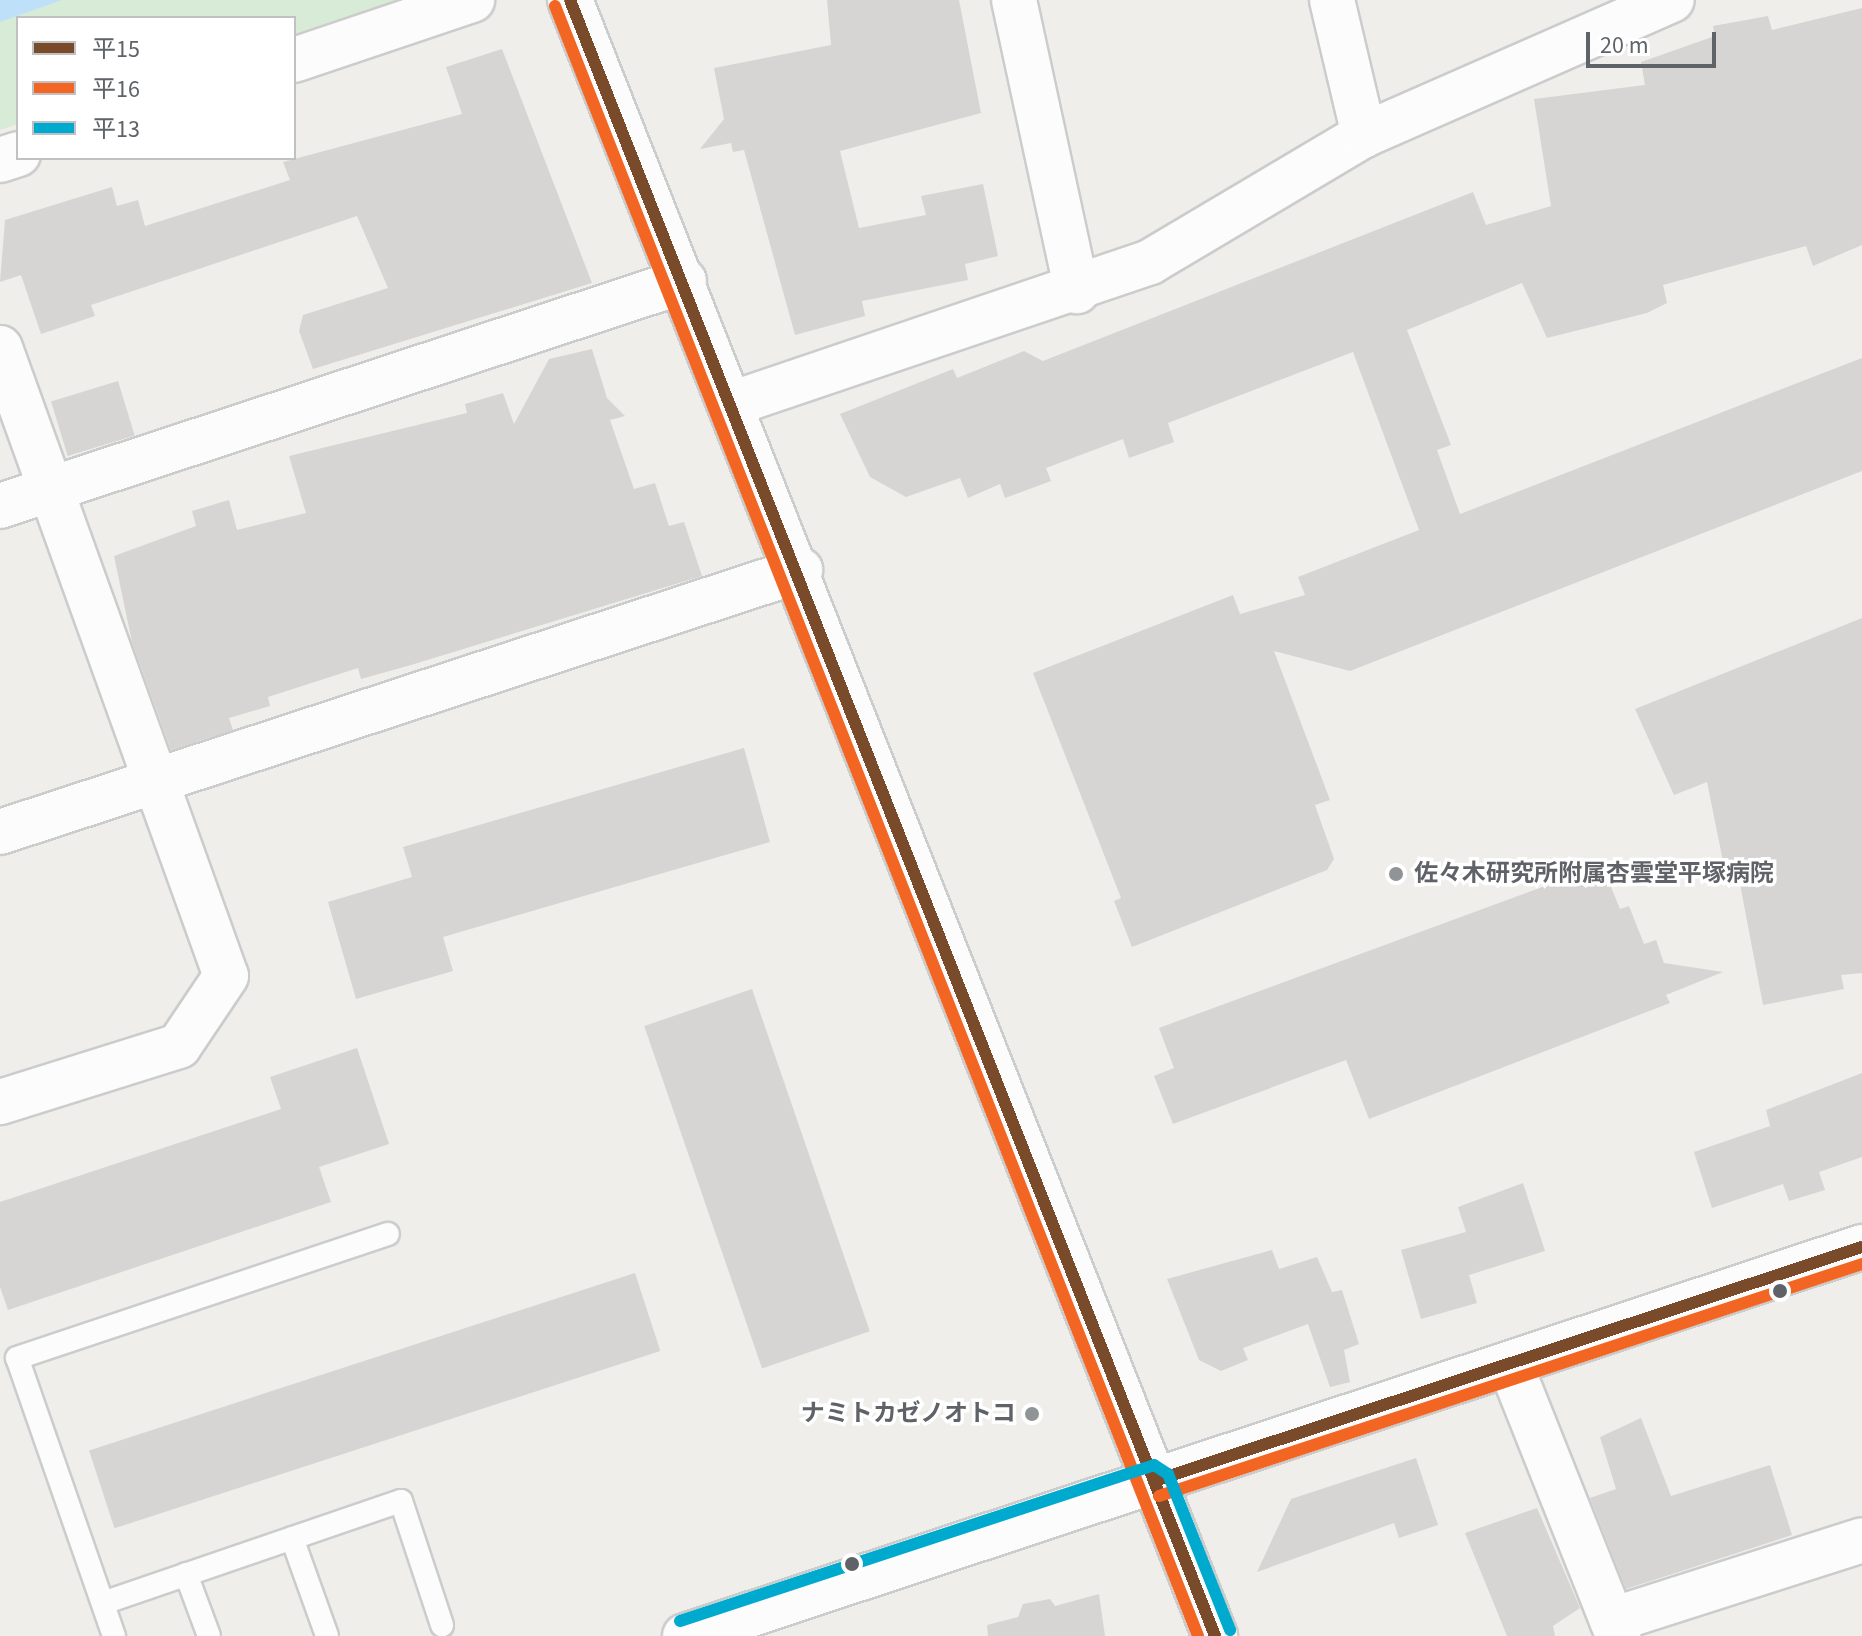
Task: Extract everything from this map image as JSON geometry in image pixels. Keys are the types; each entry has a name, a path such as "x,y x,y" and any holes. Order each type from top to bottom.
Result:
{"street":[{"path":"296,59 472,0"},
{"path":"570,0 800,570 1215,1636"},
{"path":"1014,0 1077,291"},
{"path":"1332,0 1364,135"},
{"path":"734,403 878,348 1077,291 1150,262 1364,135 1672,0"},
{"path":"0,506 684,281"},
{"path":"0,348 153,784 226,976 179,1046 0,1102"},
{"path":"0,832 800,570"},
{"path":"685,1636 759,1625 1154,1481 1862,1247"},
{"path":"1510,1364 1615,1628 1862,1540"}],"lane":[{"path":"114,1636 17,1358 388,1234"},
{"path":"103,1603 401,1501 442,1625"},
{"path":"292,1538 327,1636"},
{"path":"186,1574 209,1636"}],"green space":[{"path":"0,0 398,0 296,33 296,16 16,16 16,125 0,130"}],"water":[{"path":"0,0 62,0 16,16 0,22"}],"building":[{"path":"827,0 959,0 981,113 840,151 859,228 926,215 921,196 983,184 998,256 965,264 968,280 862,301 865,316 795,335 744,150 733,152 731,143 700,149 724,119 714,68 831,45"},
{"path":"1862,8 1862,245 1813,266 1806,246 1663,285 1667,303 1647,313 1547,338 1522,283 1407,330 1451,445 1437,450 1460,514 1862,358 1862,471 1350,671 1274,651 1330,800 1315,805 1334,859 1327,870 1132,947 1114,901 1121,898 1033,673 1233,595 1240,614 1305,595 1298,577 1419,530 1353,352 1168,423 1174,442 1129,458 1123,439 1046,468 1051,481 1005,498 1000,484 968,498 960,478 906,497 870,477 840,414 953,369 957,378 1024,351 1043,361 1473,192 1486,225 1551,206 1534,99 1645,85 1641,62 1715,36 1713,26 1768,16 1772,30"},
{"path":"502,49 592,283 313,369 299,331 303,315 388,288 357,216 91,305 95,316 41,334 21,275 0,282 5,220 112,187 117,206 138,200 145,226 290,180 283,162 462,114 446,67"},
{"path":"592,349 607,398 625,416 610,420 634,489 655,483 669,526 684,522 702,576 361,679 358,668 268,697 270,706 229,718 233,730 171,750 132,642 114,556 196,526 192,511 229,500 237,530 306,513 289,456 467,413 465,404 503,393 514,424 549,359"},
{"path":"118,381 135,436 68,456 51,401"},
{"path":"1862,618 1862,973 1841,975 1844,989 1763,1005 1740,884 1728,886 1707,782 1674,795 1635,709"},
{"path":"744,748 770,842 443,937 453,971 356,999 328,902 412,877 403,847"},
{"path":"1602,865 1620,909 1629,906 1644,944 1656,940 1664,963 1723,972 1666,995 1670,1003 1369,1119 1346,1060 1173,1124 1154,1076 1174,1068 1159,1028"},
{"path":"752,989 870,1331 762,1368 644,1026"},
{"path":"357,1048 389,1144 319,1167 331,1202 8,1310 0,1287 0,1202 281,1109 270,1077"},
{"path":"1862,1073 1862,1157 1819,1172 1825,1190 1789,1201 1783,1184 1712,1208 1694,1152 1770,1126 1766,1110"},
{"path":"1523,1183 1545,1251 1469,1275 1477,1303 1421,1319 1401,1250 1466,1232 1458,1207"},
{"path":"1272,1250 1279,1269 1317,1257 1332,1292 1342,1290 1359,1344 1344,1350 1350,1382 1330,1387 1308,1324 1243,1348 1248,1360 1221,1371 1199,1360 1167,1279"},
{"path":"635,1273 660,1351 114,1528 89,1450"},
{"path":"1641,1418 1671,1496 1770,1465 1792,1535 1626,1589 1590,1498 1616,1489 1600,1437"},
{"path":"1416,1458 1438,1525 1399,1538 1394,1523 1257,1572 1291,1499"},
{"path":"1537,1508 1580,1608 1553,1626 1555,1636 1507,1636 1465,1533"},
{"path":"1099,1594 1105,1636 988,1636 987,1625 1018,1617 1023,1604 1050,1599 1055,1606"}],"transit line":[{"name":"平15","path":"570,0 1215,1636"},
{"name":"平16","path":"555,6 1198,1636"},
{"name":"平15","path":"1154,1481 1862,1247"},
{"name":"平16","path":"1159,1496 1862,1264"},
{"name":"平13","path":"680,1621 1154,1465 1168,1474 1230,1630"}],"place":[{"name":"佐々木研究所附属杏雲堂平塚病院","path":"1396,874"},
{"name":"ナミトカゼノオトコ","path":"1032,1414"}]}
